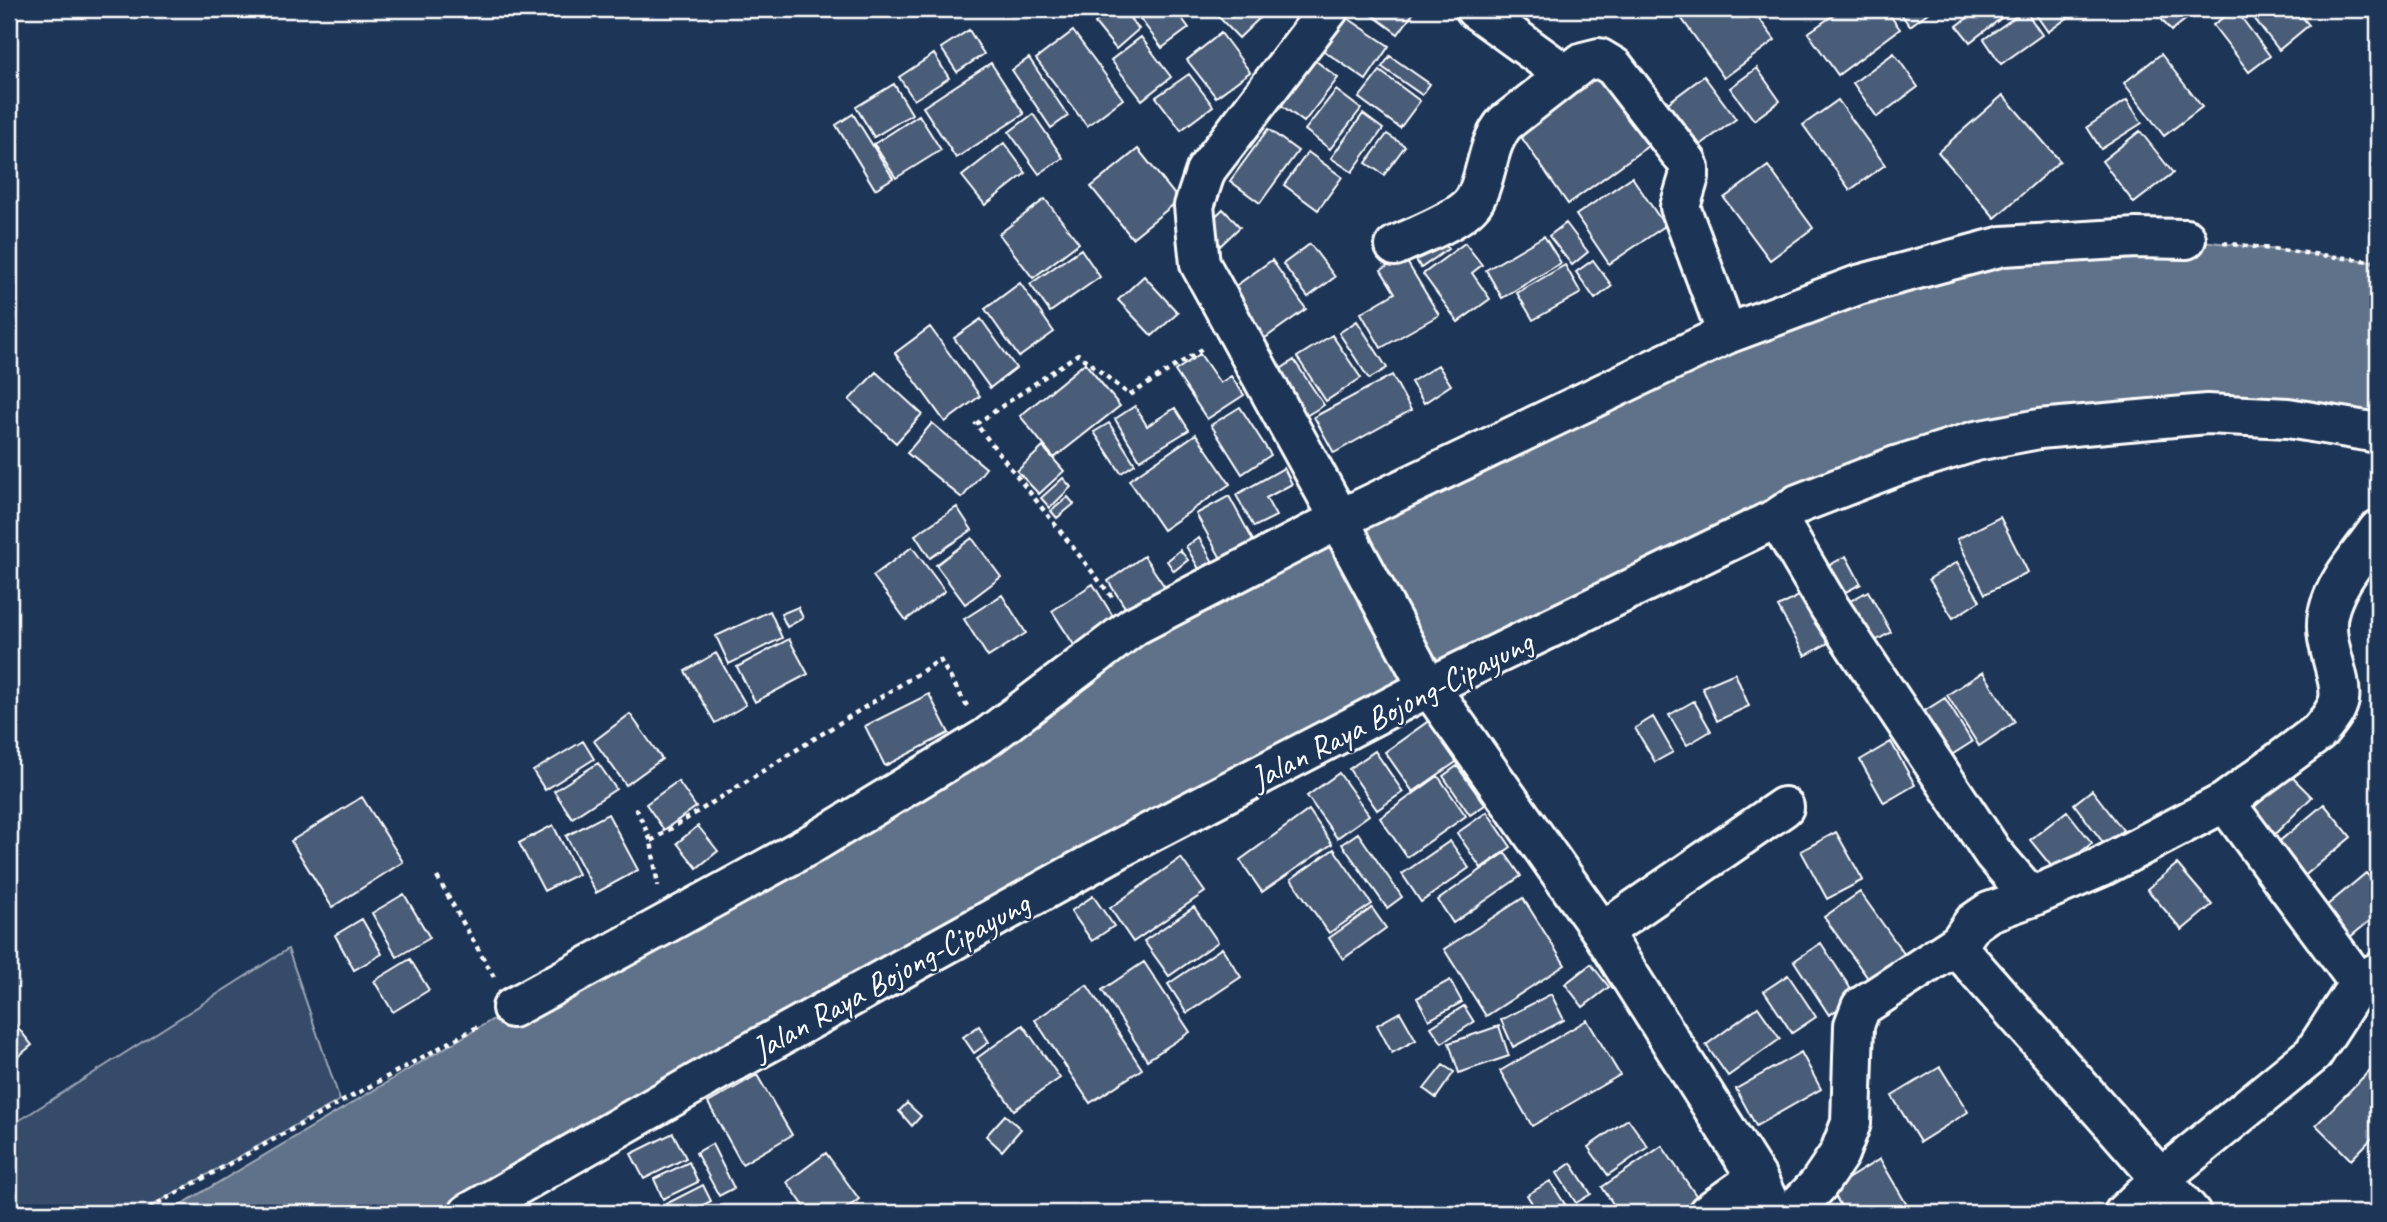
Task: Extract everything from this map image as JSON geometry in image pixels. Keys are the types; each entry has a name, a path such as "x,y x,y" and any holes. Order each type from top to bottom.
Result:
{"street":[{"path":"1329,9 1206,170 1194,206 1200,264 1426,683 1602,932 1758,1178 1774,1213"},
{"path":"1475,9 1566,75"},
{"path":"1395,246 1455,216 1469,206 1476,198 1497,132 1583,62 1599,58 1614,67 1687,162 1689,177 1680,207 1727,334"},
{"path":"512,1009 813,843 986,738 1134,626 1347,535 1727,334 1857,285 2003,246 2136,237 2186,239"},
{"name":"Jalan Raya Bojong-Cipayung","path":"469,1213 719,1070 1122,847 1426,683 1777,518 1798,504 1896,466 1976,441 2039,429 2207,414 2288,418 2378,433"},
{"path":"1777,518 1830,608 1993,853 2031,897"},
{"path":"1791,1213 1818,1185 1839,1154 1851,1123 1854,1025 1861,1007 1959,943 1973,923 1989,912 2101,867 2225,802 2319,732 2332,717 2339,698 2328,645 2328,615 2337,588 2378,530"},
{"path":"2124,1213 2313,1054 2369,978 2225,802"},
{"path":"1602,932 1784,807"},
{"path":"1959,943 1963,954 2191,1213"},
{"path":"1708,1213 1758,1178"}],"path":[{"path":"2186,239 2378,262"},
{"path":"1134,626 976,424 1078,354 1130,395 1235,328"},
{"path":"651,841 940,660 986,738"},
{"path":"636,808 651,841 664,925"},
{"path":"139,1213 512,1009 437,877"}],"shaded area":[{"path":"2186,239 2378,262 2378,440 2075,425 1798,504 469,1213 167,1213 512,1008 1134,626 1858,285"},
{"path":"288,949 340,1100 139,1213 9,1213 9,1127"}],"building":[{"path":"1111,9 1122,9 1139,29 1116,49 1095,23"},
{"path":"1133,9 1175,9 1189,28 1162,48"},
{"path":"1211,9 1269,9 1239,38"},
{"path":"1364,9 1412,9 1415,11 1398,34"},
{"path":"1697,9 1752,9 1775,40 1724,78 1682,19"},
{"path":"1842,9 1885,9 1900,29 1838,75 1808,33"},
{"path":"1897,9 1933,9 1910,26"},
{"path":"1979,9 1998,9 2004,16 1970,42 1957,26"},
{"path":"2032,9 2071,9 2074,13 2048,32"},
{"path":"2153,9 2199,9 2171,31"},
{"path":"2235,9 2270,56 2249,72 2213,25"},
{"path":"2247,9 2296,9 2309,25 2279,50"},
{"path":"2025,10 2042,35 2001,64 1984,39"},
{"path":"1340,13 1389,46 1366,80 1317,46"},
{"path":"969,30 984,54 957,72 941,48"},
{"path":"1073,31 1123,99 1087,126 1036,59"},
{"path":"1221,33 1250,72 1216,97 1187,60"},
{"path":"1141,37 1171,77 1142,100 1111,60"},
{"path":"1894,53 1918,87 1877,117 1853,83"},
{"path":"934,54 949,78 914,100 899,77"},
{"path":"1307,54 1338,78 1304,122 1273,99"},
{"path":"2161,54 2202,107 2164,136 2124,83"},
{"path":"1390,56 1430,84 1422,95 1382,67"},
{"path":"1029,58 1068,116 1051,128 1012,70"},
{"path":"991,63 1024,114 956,158 923,107"},
{"path":"1757,68 1780,101 1754,120 1730,88"},
{"path":"1380,71 1420,101 1400,128 1359,98"},
{"path":"1189,74 1213,106 1181,130 1156,97"},
{"path":"1597,74 1648,146 1568,204 1517,131"},
{"path":"1704,76 1736,119 1692,151 1661,108"},
{"path":"894,84 912,114 874,137 856,107"},
{"path":"1336,90 1361,109 1330,149 1305,130"},
{"path":"2003,95 2060,161 1995,218 1938,152"},
{"path":"1838,100 1885,165 1850,190 1803,125"},
{"path":"2127,100 2142,123 2101,149 2087,127"},
{"path":"853,114 893,178 875,189 836,125"},
{"path":"1033,114 1063,158 1039,174 1009,132"},
{"path":"1363,114 1383,129 1352,172 1331,158"},
{"path":"919,115 941,150 896,178 874,144"},
{"path":"1268,129 1298,151 1260,203 1230,181"},
{"path":"2140,131 2173,173 2134,203 2102,161"},
{"path":"1387,134 1405,146 1384,175 1366,163"},
{"path":"1004,143 1026,173 985,205 962,176"},
{"path":"1138,149 1179,200 1132,238 1091,187"},
{"path":"1308,152 1342,177 1318,210 1284,185"},
{"path":"1768,166 1813,228 1770,260 1724,198"},
{"path":"1632,177 1665,226 1609,264 1576,215"},
{"path":"1045,199 1079,243 1033,278 999,234"},
{"path":"1223,209 1240,227 1220,246 1203,228"},
{"path":"1566,223 1588,252 1572,265 1549,236"},
{"path":"1544,236 1561,263 1502,298 1486,270"},
{"path":"1441,238 1448,249 1421,268 1414,257"},
{"path":"1465,243 1482,265 1472,273 1490,299 1458,322 1423,274"},
{"path":"1310,244 1335,277 1308,297 1283,264"},
{"path":"1081,249 1100,277 1050,312 1030,284"},
{"path":"1404,257 1439,315 1381,348 1361,313 1395,293 1381,270"},
{"path":"1272,260 1306,309 1258,343 1223,295"},
{"path":"1593,260 1612,286 1595,299 1576,272"},
{"path":"1565,265 1581,293 1533,320 1517,293"},
{"path":"1144,276 1178,313 1152,336 1118,300"},
{"path":"1020,283 1054,332 1019,357 985,309"},
{"path":"981,319 1016,368 990,388 954,338"},
{"path":"1357,321 1387,368 1369,379 1339,333"},
{"path":"930,327 980,396 945,422 895,353"},
{"path":"1332,335 1361,378 1326,401 1297,357"},
{"path":"1200,354 1220,383 1231,376 1244,395 1207,419 1175,371"},
{"path":"1294,360 1324,405 1301,419 1272,375"},
{"path":"1085,363 1120,406 1054,458 1020,416"},
{"path":"1438,365 1451,385 1424,403 1411,382"},
{"path":"876,372 922,414 896,443 849,400"},
{"path":"1392,375 1411,410 1334,453 1314,417"},
{"path":"1135,406 1147,426 1175,408 1189,430 1140,460 1115,419"},
{"path":"1240,407 1271,455 1242,474 1211,425"},
{"path":"932,423 986,468 962,498 907,453"},
{"path":"1109,423 1135,464 1121,473 1094,432"},
{"path":"1196,434 1230,484 1163,530 1129,480"},
{"path":"1043,447 1064,471 1039,494 1017,471"},
{"path":"1284,468 1292,484 1266,498 1276,516 1254,527 1236,495"},
{"path":"1063,478 1071,487 1050,508 1041,498"},
{"path":"1229,496 1256,546 1224,564 1196,514"},
{"path":"1068,497 1074,504 1057,518 1051,511"},
{"path":"957,507 972,530 930,558 915,535"},
{"path":"2000,517 2028,572 1985,594 1957,539"},
{"path":"972,538 1001,577 965,604 936,565"},
{"path":"1199,538 1213,562 1199,569 1186,546"},
{"path":"912,547 945,591 906,620 873,576"},
{"path":"1180,550 1188,560 1174,571 1167,561"},
{"path":"1144,556 1171,596 1134,621 1108,581"},
{"path":"1846,556 1861,584 1834,598 1819,571"},
{"path":"1957,562 1980,601 1953,618 1929,579"},
{"path":"1093,584 1116,621 1076,648 1052,611"},
{"path":"1808,591 1835,639 1805,656 1778,607"},
{"path":"1868,591 1891,632 1868,645 1845,604"},
{"path":"1002,595 1026,633 988,657 964,619"},
{"path":"798,607 803,618 787,627 781,614"},
{"path":"770,611 782,638 729,664 716,636"},
{"path":"789,639 808,674 755,702 737,667"},
{"path":"716,653 746,705 715,723 685,671"},
{"path":"1983,672 2015,722 1979,746 1947,695"},
{"path":"1735,673 1749,706 1717,721 1702,687"},
{"path":"929,694 949,733 885,766 865,726"},
{"path":"1945,698 1972,742 1945,759 1918,715"},
{"path":"1694,701 1711,731 1687,745 1669,715"},
{"path":"630,714 662,759 626,785 594,741"},
{"path":"1653,717 1673,752 1655,762 1635,728"},
{"path":"1430,720 1459,760 1413,792 1385,752"},
{"path":"583,741 594,759 545,790 533,771"},
{"path":"1891,742 1915,785 1884,803 1860,760"},
{"path":"1375,751 1403,792 1377,810 1349,769"},
{"path":"598,763 616,789 572,818 554,791"},
{"path":"1457,766 1485,805 1470,815 1443,776"},
{"path":"1339,773 1369,815 1337,838 1307,796"},
{"path":"2289,774 2312,797 2266,843 2242,819"},
{"path":"1438,776 1466,816 1407,857 1380,818"},
{"path":"678,781 696,807 664,830 646,804"},
{"path":"2092,790 2123,830 2105,845 2074,804"},
{"path":"362,797 403,862 332,907 291,841"},
{"path":"2324,804 2351,837 2302,878 2275,845"},
{"path":"1309,810 1332,844 1262,892 1240,860"},
{"path":"2067,811 2092,843 2056,872 2030,840"},
{"path":"1487,812 1511,847 1481,868 1457,833"},
{"path":"608,814 638,870 596,893 566,836"},
{"path":"553,825 578,874 544,891 519,843"},
{"path":"698,826 718,851 697,868 677,843"},
{"path":"1836,832 1863,880 1827,899 1801,851"},
{"path":"1358,833 1402,897 1387,908 1342,844"},
{"path":"1450,841 1469,868 1421,902 1402,874"},
{"path":"1334,849 1372,904 1329,933 1291,879"},
{"path":"1505,853 1521,876 1453,923 1438,900"},
{"path":"1181,858 1205,892 1133,942 1110,908"},
{"path":"2177,864 2212,905 2182,930 2147,889"},
{"path":"2366,873 2378,887 2378,914 2344,942 2319,912"},
{"path":"1860,892 1905,955 1870,981 1824,917"},
{"path":"404,894 430,938 397,957 372,913"},
{"path":"1093,896 1114,926 1092,941 1071,911"},
{"path":"1523,898 1565,965 1486,1016 1444,949"},
{"path":"1194,907 1218,942 1169,976 1144,941"},
{"path":"1372,908 1386,928 1343,959 1329,938"},
{"path":"362,919 382,954 354,970 335,935"},
{"path":"1821,943 1856,997 1829,1015 1794,961"},
{"path":"1222,948 1241,977 1187,1013 1168,984"},
{"path":"410,959 429,990 393,1012 374,981"},
{"path":"1144,962 1190,1032 1147,1060 1102,990"},
{"path":"1591,964 1609,987 1583,1007 1565,984"},
{"path":"1788,975 1816,1017 1792,1033 1764,991"},
{"path":"1450,980 1462,1002 1429,1020 1417,998"},
{"path":"1087,985 1142,1069 1090,1103 1035,1020"},
{"path":"1551,994 1564,1020 1513,1047 1501,1020"},
{"path":"1464,1006 1474,1022 1442,1043 1431,1027"},
{"path":"1758,1007 1780,1039 1728,1076 1706,1045"},
{"path":"1400,1012 1416,1040 1392,1053 1377,1025"},
{"path":"9,1017 32,1045 9,1064"},
{"path":"1587,1020 1620,1075 1532,1126 1500,1071"},
{"path":"1023,1025 1060,1078 1014,1110 977,1058"},
{"path":"979,1026 989,1042 974,1053 963,1037"},
{"path":"1499,1026 1509,1056 1459,1073 1449,1043"},
{"path":"1801,1052 1821,1089 1756,1126 1736,1089"},
{"path":"2378,1062 2378,1132 2351,1160 2316,1125"},
{"path":"1443,1065 1454,1072 1436,1098 1424,1089"},
{"path":"1940,1067 1968,1112 1920,1142 1892,1096"},
{"path":"757,1075 792,1135 742,1164 708,1103"},
{"path":"907,1103 921,1116 912,1126 899,1111"},
{"path":"1005,1115 1021,1129 1002,1151 986,1136"},
{"path":"1628,1119 1648,1147 1608,1175 1588,1147"},
{"path":"673,1133 686,1158 644,1179 631,1154"},
{"path":"712,1144 734,1188 719,1196 696,1153"},
{"path":"1662,1146 1702,1204 1688,1213 1619,1213 1602,1187"},
{"path":"826,1153 859,1199 840,1213 809,1213 787,1182"},
{"path":"1880,1159 1911,1212 1845,1213 1831,1189"},
{"path":"689,1162 698,1182 663,1199 654,1179"},
{"path":"1571,1163 1591,1194 1576,1203 1557,1173"},
{"path":"1550,1181 1568,1209 1561,1213 1538,1213 1527,1195"},
{"path":"703,1185 711,1201 688,1213 671,1213 666,1204"}]}
